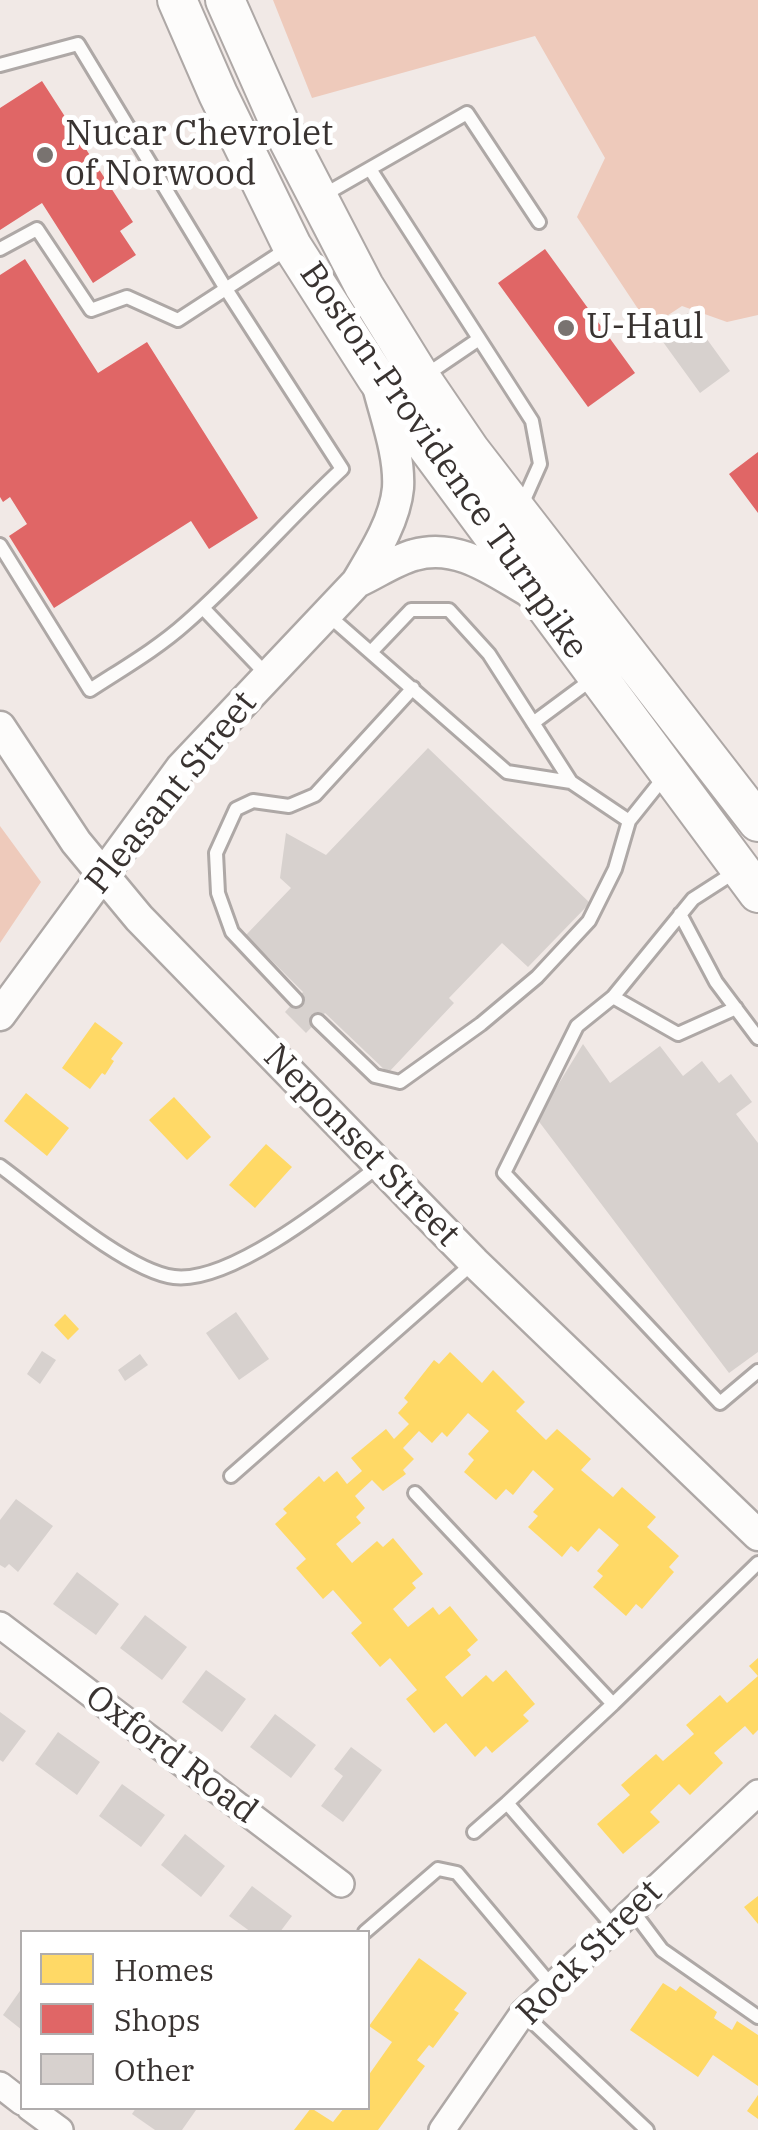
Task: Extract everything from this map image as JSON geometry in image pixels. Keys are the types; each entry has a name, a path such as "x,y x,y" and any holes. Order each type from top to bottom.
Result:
{"main road":[{"name":"Boston-Providence Turnpike","path":"177,0 292,246 377,378 749,881"},
{"name":"Boston-Providence Turnpike","path":"225,0 280,124 364,286 421,378 518,512 758,822"}],"street":[{"name":"Pleasant Street","path":"0,1015 181,768 356,582 376,550 398,488 377,378"},
{"name":"Pleasant Street","path":"356,582 414,555 440,552 462,554 534,594"},
{"name":"Neponset Street","path":"0,727 103,877 139,918 474,1262 758,1535"},
{"name":"Oxford Road","path":"0,1626 341,1884"},
{"name":"Rock Street","path":"442,2130 523,2013 758,1793"},
{"path":"0,2085 20,2100"},
{"path":"33,2110 60,2130"}],"lane":[{"path":"0,65 78,44 226,289 342,470 181,628 90,690 0,545"},
{"path":"320,198 467,113 539,222"},
{"path":"370,169 532,421 540,464 518,512"},
{"path":"0,249 37,229 91,310 127,296 178,320 292,246"},
{"path":"421,378 479,338"},
{"path":"203,608 267,675"},
{"path":"371,652 411,610 449,610 489,654 571,782 629,821"},
{"path":"326,613 507,772 571,782"},
{"path":"533,723 596,676"},
{"path":"296,1000 232,932 218,894 216,853 236,810 252,801 290,806 315,795 413,688"},
{"path":"318,1021 375,1076 400,1082 481,1024 537,977 589,921 615,869 629,821 668,773"},
{"path":"749,881 693,899 612,998 577,1026 504,1172 720,1403 758,1371"},
{"path":"680,914 716,982 758,1038"},
{"path":"612,998 678,1034 736,1008"},
{"path":"0,1166 117,1252 174,1277 216,1270 239,1260 309,1220 380,1165"},
{"path":"231,1476 474,1262"},
{"path":"415,1493 613,1704"},
{"path":"474,1832 758,1563"},
{"path":"507,1804 623,1919 758,2017"},
{"path":"367,1930 438,1869 448,1868 458,1873 552,1986"},
{"path":"523,2013 648,2130"}],"shaded area":[{"path":"273,0 758,0 758,315 727,322 682,306 650,327 577,217 605,158 535,36 312,98"},
{"path":"0,826 41,882 0,943"}],"building: Homes":[{"path":"95,1022 123,1043 105,1075 102,1073 90,1089 62,1068"},
{"path":"26,1093 69,1128 47,1156 4,1121"},
{"path":"174,1097 211,1137 187,1160 149,1120"},
{"path":"266,1144 292,1167 255,1208 229,1185"},
{"path":"65,1314 79,1329 68,1340 54,1325"},
{"path":"450,1352 482,1383 493,1370 525,1402 516,1411 546,1440 557,1429 591,1459 581,1470 613,1497 622,1487 656,1517 647,1527 679,1556 669,1567 674,1572 642,1609 636,1604 626,1616 593,1587 603,1576 597,1571 619,1545 599,1528 578,1552 571,1546 562,1557 528,1527 538,1516 533,1512 554,1489 533,1470 513,1495 506,1489 496,1500 464,1472 474,1460 468,1454 489,1431 468,1413 447,1437 442,1432 432,1443 419,1431 403,1448 414,1459 403,1470 406,1474 383,1491 372,1480 355,1496 365,1508 356,1517 361,1523 336,1544 352,1563 377,1541 383,1547 393,1538 423,1574 412,1583 416,1588 393,1609 408,1627 433,1607 439,1615 450,1606 478,1640 467,1650 471,1655 445,1677 462,1697 486,1675 493,1682 506,1670 535,1704 523,1715 529,1721 492,1753 486,1746 475,1757 446,1723 434,1733 406,1699 417,1690 390,1658 380,1667 351,1633 362,1623 333,1590 323,1599 296,1568 306,1559 275,1524 287,1513 283,1509 319,1476 324,1482 337,1471 347,1484 362,1471 351,1458 386,1429 394,1439 409,1424 398,1413 408,1402 404,1398 434,1360 439,1364"},
{"path":"758,1658 758,1676 749,1666"},
{"path":"758,1676 758,1730 753,1735 745,1726 714,1753 723,1763 690,1795 679,1784 650,1812 660,1822 623,1854 597,1824 630,1795 621,1785 656,1754 663,1761 694,1734 686,1725 720,1695 727,1703"},
{"path":"758,1896 758,1924 744,1907"},
{"path":"419,1958 467,1993 454,2010 459,2013 433,2048 429,2045 417,2060 425,2066 378,2130 294,2130 309,2110 333,2122 342,2110 370,2110 370,2073 392,2042 370,2025"},
{"path":"663,1983 676,1991 680,1986 717,2012 714,2018 732,2030 737,2021 758,2035 758,2086 713,2055 698,2077 630,2030"},
{"path":"758,2095 758,2119 747,2111"}],"building: Shops":[{"name":"Nucar Chevrolet of Norwood","path":"42,81 133,222 120,231 136,255 93,283 42,203 0,230 0,108"},
{"name":"U-Haul","path":"545,249 635,373 588,407 498,283"},
{"path":"25,259 98,373 147,342 258,518 209,549 191,521 54,608 9,536 27,524 10,497 3,502 0,497 0,275"},
{"path":"758,452 758,513 729,474"}],"building: Other":[{"path":"688,313 730,371 700,393 658,335"},
{"path":"428,748 590,903 528,967 502,943 449,998 454,1003 388,1073 325,1013 306,1033 285,1012 303,992 246,935 291,888 280,878 286,833 326,855"},
{"path":"583,1044 610,1083 660,1046 683,1076 702,1061 719,1083 731,1074 752,1102 736,1114 758,1143 758,1352 729,1373 537,1119"},
{"path":"236,1312 269,1359 239,1380 206,1333"},
{"path":"42,1351 56,1360 40,1384 27,1374"},
{"path":"140,1354 148,1365 125,1381 118,1370"},
{"path":"16,1499 53,1526 18,1572 9,1564 5,1568 0,1565 0,1520"},
{"path":"77,1572 119,1604 96,1635 53,1604"},
{"path":"145,1615 187,1647 162,1680 120,1648"},
{"path":"206,1670 246,1699 222,1732 182,1702"},
{"path":"0,1712 26,1731 3,1762 0,1760"},
{"path":"275,1714 316,1745 291,1778 250,1747"},
{"path":"58,1732 100,1762 77,1795 35,1764"},
{"path":"351,1747 382,1770 343,1822 321,1806 343,1776 334,1769"},
{"path":"122,1784 165,1815 141,1847 99,1816"},
{"path":"185,1834 225,1866 201,1897 161,1865"},
{"path":"252,1886 292,1916 282,1930 248,1930 229,1916"},
{"path":"20,1991 20,2028 3,2015"},
{"path":"135,2110 196,2110 182,2130 155,2130 132,2114"}],"place":[{"name":"Nucar Chevrolet of Norwood","path":"45,155"},
{"name":"U-Haul","path":"566,328"}]}
